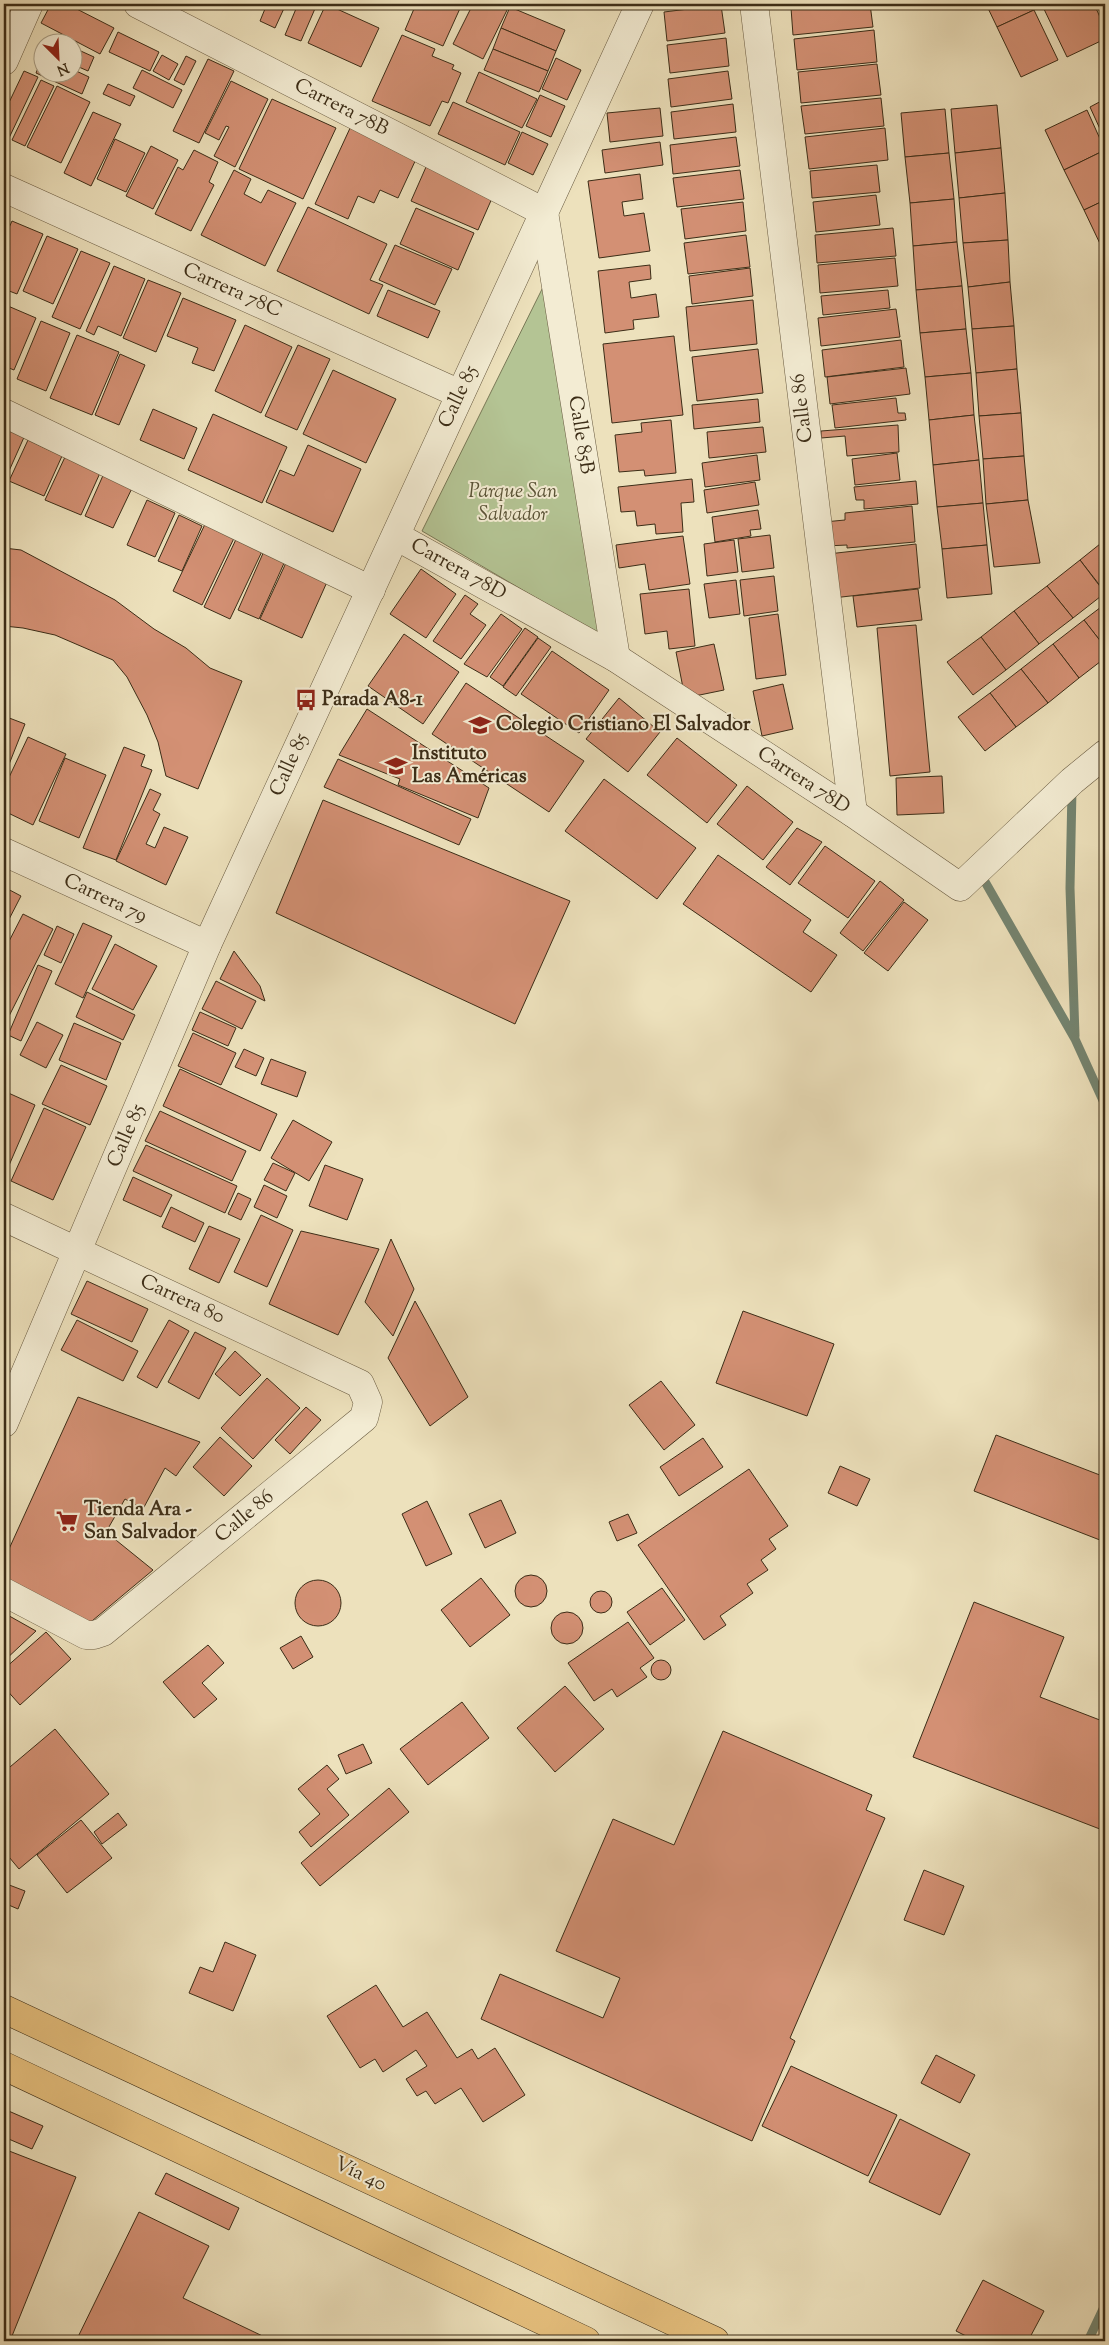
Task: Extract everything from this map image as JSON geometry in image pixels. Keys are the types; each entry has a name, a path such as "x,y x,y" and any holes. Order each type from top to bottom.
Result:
{"highway":[{"name":"Vía 40","path":"4,2009 716,2341"},
{"path":"4,2066 586,2341"}],"street":[{"path":"4,61 30,4"},
{"name":"Carrera 78B","path":"138,4 544,212"},
{"name":"Calle 85","path":"4,1423 207,945 639,4"},
{"name":"Calle 86","path":"754,4 853,813"},
{"name":"Carrera 78C","path":"4,188 460,394"},
{"name":"Calle 85B","path":"544,212 616,658"},
{"path":"4,413 371,590"},
{"name":"Carrera 78D","path":"396,536 616,658 853,813 960,886 1072,781 1105,754"},
{"name":"Carrera 79","path":"4,852 207,945"},
{"name":"Carrera 80","path":"4,1217 360,1384"},
{"name":"Calle 86","path":"4,1592 86,1635 94,1635 112,1626 364,1418 368,1402 360,1384"}],"green space":[{"name":"Parque San Salvador","path":"551,271 601,636 422,531"}],"building":[{"path":"51,4 67,4 114,28 100,54 82,45 82,32 58,32 41,23"},
{"path":"228,4 240,4 238,8"},
{"path":"267,4 286,4 275,28 260,21"},
{"path":"298,4 317,4 301,41 285,35"},
{"path":"326,4 379,28 361,67 308,43"},
{"path":"416,4 462,4 443,46 405,30"},
{"path":"473,4 510,4 483,59 453,44"},
{"path":"686,4 714,4 686,7"},
{"path":"824,4 870,4 873,27 793,35 791,8"},
{"path":"986,4 1031,4 1034,10 997,27"},
{"path":"1050,4 1094,4 1105,28 1105,39 1067,57 1043,7"},
{"path":"721,5 725,33 667,41 664,12"},
{"path":"510,7 565,30 556,51 501,28"},
{"path":"1034,10 1058,60 1021,77 997,27"},
{"path":"501,28 556,51 548,71 493,49"},
{"path":"874,30 877,62 797,70 794,39"},
{"path":"118,32 159,52 150,71 109,52"},
{"path":"402,35 435,49 432,56 454,65 452,69 461,73 448,103 442,101 430,126 372,101"},
{"path":"726,38 729,66 670,73 667,45"},
{"path":"493,49 548,71 539,92 484,70"},
{"path":"82,52 94,57 88,71 82,68"},
{"path":"162,55 178,64 169,80 153,71"},
{"path":"186,56 196,61 184,85 174,80"},
{"path":"556,58 581,70 567,100 542,89"},
{"path":"208,59 234,71 199,143 173,131"},
{"path":"877,64 881,95 801,103 798,72"},
{"path":"142,70 182,90 173,108 133,88"},
{"path":"24,71 32,74 32,82 36,82 9,138 4,136 4,113"},
{"path":"728,71 732,99 671,107 668,79"},
{"path":"479,72 537,99 522,128 466,102"},
{"path":"82,74 89,77 82,94 56,82 82,82"},
{"path":"231,81 268,99 235,167 214,156 229,127 226,126 219,140 205,133"},
{"path":"40,82 54,86 25,146 12,140"},
{"path":"108,84 135,96 130,106 103,94"},
{"path":"57,86 90,102 61,163 27,147"},
{"path":"540,95 565,106 551,137 526,126"},
{"path":"881,98 884,126 805,134 801,106"},
{"path":"272,99 336,128 303,199 239,169"},
{"path":"1105,99 1105,140 1090,107"},
{"path":"453,102 520,132 505,165 438,134"},
{"path":"733,104 736,132 674,139 671,112"},
{"path":"997,105 1001,148 955,153 951,109"},
{"path":"660,108 663,136 610,142 607,113"},
{"path":"945,109 949,153 905,157 901,113"},
{"path":"1087,110 1105,150 1064,170 1045,130"},
{"path":"93,112 121,124 91,186 64,173"},
{"path":"351,126 417,157 398,198 380,190 374,203 358,196 348,219 315,204"},
{"path":"885,128 888,160 809,169 805,137"},
{"path":"522,132 548,144 533,175 508,163"},
{"path":"736,137 740,166 673,174 670,145"},
{"path":"115,139 145,153 126,192 97,179"},
{"path":"660,142 663,165 605,173 602,150"},
{"path":"151,146 178,160 153,209 126,196"},
{"path":"1001,148 1005,193 959,198 955,153"},
{"path":"194,150 218,162 209,182 214,185 191,231 155,214 178,167 183,170"},
{"path":"1105,150 1105,200 1084,210 1064,170"},
{"path":"949,153 954,199 910,203 905,157"},
{"path":"877,165 880,192 812,198 810,171"},
{"path":"426,167 493,196 478,230 411,201"},
{"path":"234,170 251,179 244,194 261,203 268,190 296,203 265,266 201,235"},
{"path":"740,170 744,199 677,207 673,178"},
{"path":"640,174 643,199 622,202 624,216 644,213 650,251 599,258 588,181"},
{"path":"1005,193 1008,240 963,243 959,198"},
{"path":"876,195 880,225 816,232 813,202"},
{"path":"954,199 957,242 913,246 910,203"},
{"path":"1105,200 1105,249 1103,250 1084,210"},
{"path":"743,202 746,231 685,239 681,209"},
{"path":"308,207 387,244 370,280 383,285 369,314 277,271"},
{"path":"416,208 474,233 458,270 400,244"},
{"path":"4,215 9,218 4,230"},
{"path":"12,221 43,234 17,294 4,289 4,239"},
{"path":"893,228 896,256 817,263 815,235"},
{"path":"746,235 750,267 688,274 684,243"},
{"path":"47,236 78,249 53,304 23,291"},
{"path":"1008,240 1010,282 968,287 963,243"},
{"path":"957,242 962,286 916,290 913,246"},
{"path":"395,245 452,269 435,305 379,280"},
{"path":"81,251 110,263 80,329 52,317"},
{"path":"895,258 898,286 820,293 818,265"},
{"path":"650,265 651,279 629,282 631,298 656,294 659,317 633,320 634,329 605,333 598,271"},
{"path":"114,266 145,279 121,336 98,326 94,335 86,331"},
{"path":"750,268 753,296 692,304 689,276"},
{"path":"148,280 181,293 156,352 123,338"},
{"path":"1010,282 1014,326 972,329 968,287"},
{"path":"962,286 966,329 920,333 916,290"},
{"path":"388,290 440,311 428,338 377,316"},
{"path":"888,290 890,308 823,315 821,296"},
{"path":"183,298 236,320 214,371 192,363 198,348 167,336"},
{"path":"753,300 757,344 690,351 686,307"},
{"path":"8,306 36,318 14,370 4,366 4,316"},
{"path":"896,309 900,337 821,346 818,318"},
{"path":"41,321 70,333 46,391 17,379"},
{"path":"245,325 292,347 261,413 215,391"},
{"path":"1014,326 1017,369 976,373 972,329"},
{"path":"966,329 971,373 925,377 920,333"},
{"path":"77,335 119,352 92,415 50,398"},
{"path":"674,336 683,415 612,423 603,344"},
{"path":"901,340 904,367 825,377 822,350"},
{"path":"298,345 330,359 297,430 265,416"},
{"path":"758,349 763,393 697,401 692,357"},
{"path":"120,354 145,365 119,425 95,415"},
{"path":"906,368 910,394 830,404 827,377"},
{"path":"1017,369 1021,413 979,416 976,373"},
{"path":"333,370 396,399 366,463 303,434"},
{"path":"971,373 974,415 929,420 925,377"},
{"path":"896,398 898,413 905,413 906,420 835,428 832,405"},
{"path":"758,399 760,422 694,429 692,405"},
{"path":"153,409 197,428 184,459 140,440"},
{"path":"1021,413 1024,456 983,459 979,416"},
{"path":"213,414 287,447 262,503 188,470"},
{"path":"974,415 979,460 933,465 929,420"},
{"path":"671,420 676,473 645,476 644,470 619,472 615,435 642,432 641,423"},
{"path":"4,425 25,435 5,480 4,479"},
{"path":"898,425 899,452 847,456 845,436 821,438 821,431"},
{"path":"763,427 766,452 709,458 707,432"},
{"path":"28,440 62,456 44,496 9,481"},
{"path":"308,445 361,469 333,532 266,502 280,470 294,476"},
{"path":"897,453 900,480 855,485 852,459"},
{"path":"757,455 760,480 705,487 702,463"},
{"path":"1024,456 1028,500 986,504 983,459"},
{"path":"65,457 100,473 81,515 45,500"},
{"path":"979,460 983,503 937,507 933,465"},
{"path":"105,471 134,484 113,528 85,516"},
{"path":"692,479 694,502 681,503 683,532 656,534 655,524 637,526 635,511 621,512 618,487"},
{"path":"916,481 918,504 864,509 864,500 856,500 854,487"},
{"path":"755,482 759,505 707,513 704,490"},
{"path":"147,500 175,513 155,557 127,545"},
{"path":"1028,500 1040,563 994,567 986,504"},
{"path":"983,503 987,545 942,549 937,507"},
{"path":"912,506 915,542 847,548 847,545 826,546 824,522 845,520 845,513"},
{"path":"758,510 761,529 750,530 751,536 715,542 712,517"},
{"path":"179,515 202,526 182,571 158,561"},
{"path":"207,520 236,534 202,605 173,591"},
{"path":"239,533 265,545 230,619 204,607"},
{"path":"770,535 774,568 742,572 738,539"},
{"path":"683,536 690,584 649,590 645,564 619,568 616,545"},
{"path":"734,540 738,572 707,576 704,544"},
{"path":"1105,540 1105,592 1080,560"},
{"path":"268,542 289,552 259,619 238,610"},
{"path":"916,544 920,588 833,598 828,554"},
{"path":"987,545 992,594 947,598 942,549"},
{"path":"4,548 21,550 115,600 154,629 186,648 210,668 242,681 198,789 166,776 158,742 147,715 127,677 113,660 55,635 4,626"},
{"path":"291,552 331,573 302,638 260,619"},
{"path":"1080,560 1105,593 1073,618 1047,586"},
{"path":"421,569 456,594 426,638 390,614"},
{"path":"774,576 778,611 744,616 740,580"},
{"path":"736,580 740,614 709,618 704,584"},
{"path":"1047,586 1073,618 1039,644 1014,611"},
{"path":"689,589 695,646 669,649 667,631 645,634 640,594"},
{"path":"918,589 922,620 857,627 853,596"},
{"path":"465,595 478,604 470,614 486,625 461,659 433,641"},
{"path":"1105,604 1105,647 1084,620"},
{"path":"1014,611 1039,644 1006,670 981,637"},
{"path":"501,614 522,629 487,677 464,664"},
{"path":"778,614 786,675 756,679 749,618"},
{"path":"1084,620 1105,647 1105,658 1079,678 1053,644"},
{"path":"916,625 930,772 890,776 877,628"},
{"path":"525,628 538,637 503,686 490,677"},
{"path":"404,634 459,672 423,724 368,686"},
{"path":"981,637 1006,670 973,695 947,662"},
{"path":"538,638 551,647 516,696 503,687"},
{"path":"714,644 724,690 685,698 676,652"},
{"path":"1053,644 1079,678 1048,703 1021,669"},
{"path":"552,651 609,690 579,733 521,694"},
{"path":"1021,669 1048,703 1016,727 990,693"},
{"path":"466,683 584,761 549,812 432,734"},
{"path":"783,684 793,729 762,736 753,691"},
{"path":"990,693 1016,727 985,751 958,717"},
{"path":"619,698 660,732 628,772 586,739"},
{"path":"367,709 489,788 478,818 398,785 400,779 339,755"},
{"path":"4,716 25,724 4,777"},
{"path":"28,737 66,754 33,825 4,811 4,788"},
{"path":"677,738 737,785 707,823 647,775"},
{"path":"124,747 145,755 141,766 152,770 116,860 83,848"},
{"path":"65,758 106,775 79,838 39,821"},
{"path":"338,759 471,819 459,845 324,787"},
{"path":"942,776 944,813 897,815 896,778"},
{"path":"604,779 696,848 657,899 565,831"},
{"path":"747,786 793,822 763,860 717,824"},
{"path":"150,789 161,794 153,810 160,814 146,844 155,848 164,827 188,837 166,885 116,861"},
{"path":"323,800 570,901 515,1024 276,913"},
{"path":"797,828 822,842 790,885 766,867"},
{"path":"825,846 875,881 848,918 798,883"},
{"path":"718,855 811,920 803,932 837,955 811,992 683,904"},
{"path":"880,881 904,900 863,951 840,933"},
{"path":"4,887 21,896 4,929"},
{"path":"904,902 928,920 888,971 864,953"},
{"path":"23,914 53,929 4,1026 4,951"},
{"path":"83,923 112,936 83,998 55,984"},
{"path":"57,926 74,934 61,963 44,955"},
{"path":"115,944 157,966 133,1010 92,989"},
{"path":"234,951 260,986 265,1001 220,979"},
{"path":"38,965 52,971 21,1041 8,1035"},
{"path":"216,981 256,1001 242,1029 202,1009"},
{"path":"87,992 135,1015 123,1040 76,1017"},
{"path":"200,1012 236,1028 228,1046 192,1030"},
{"path":"37,1022 63,1035 46,1068 20,1055"},
{"path":"74,1023 121,1043 106,1080 59,1060"},
{"path":"193,1033 236,1053 221,1085 178,1066"},
{"path":"244,1049 264,1058 256,1076 235,1067"},
{"path":"271,1059 306,1072 297,1097 261,1084"},
{"path":"61,1065 107,1086 90,1125 42,1104"},
{"path":"180,1069 277,1114 260,1151 163,1106"},
{"path":"4,1091 35,1105 4,1177"},
{"path":"44,1108 86,1127 53,1200 11,1181"},
{"path":"160,1111 246,1151 232,1181 145,1141"},
{"path":"293,1120 332,1142 309,1181 271,1158"},
{"path":"146,1145 237,1186 225,1213 133,1171"},
{"path":"273,1163 295,1173 286,1191 264,1180"},
{"path":"325,1165 363,1179 347,1220 309,1206"},
{"path":"133,1177 172,1195 161,1217 123,1200"},
{"path":"264,1185 287,1196 277,1218 254,1207"},
{"path":"238,1193 251,1199 241,1220 228,1214"},
{"path":"171,1207 204,1223 195,1242 162,1227"},
{"path":"261,1215 293,1230 267,1287 234,1272"},
{"path":"209,1226 240,1239 219,1283 189,1269"},
{"path":"301,1231 379,1249 338,1335 269,1304"},
{"path":"391,1239 414,1289 393,1336 365,1302"},
{"path":"87,1281 148,1309 132,1342 71,1314"},
{"path":"415,1301 468,1397 430,1426 388,1358"},
{"path":"743,1311 834,1344 807,1416 716,1383"},
{"path":"77,1320 138,1351 123,1381 61,1350"},
{"path":"169,1320 189,1331 157,1388 137,1377"},
{"path":"195,1332 226,1348 199,1399 168,1382"},
{"path":"235,1351 261,1375 240,1396 215,1374"},
{"path":"267,1378 300,1408 253,1459 221,1428"},
{"path":"661,1381 695,1425 664,1450 629,1405"},
{"name":"Tienda Ara - San Salvador","path":"78,1397 200,1442 176,1476 165,1468 143,1509 125,1499 106,1532 153,1570 86,1626 4,1580 4,1560"},
{"path":"306,1407 321,1420 290,1454 275,1440"},
{"path":"996,1435 1105,1477 1105,1542 974,1491"},
{"path":"220,1437 252,1466 224,1496 193,1467"},
{"path":"703,1438 723,1467 679,1496 660,1467"},
{"path":"840,1466 870,1479 857,1506 828,1493"},
{"path":"749,1469 788,1526 769,1539 776,1549 761,1560 768,1570 747,1584 753,1593 720,1616 726,1625 704,1640 638,1545"},
{"path":"501,1500 516,1533 485,1548 469,1514"},
{"path":"427,1501 452,1554 426,1566 402,1514"},
{"path":"628,1514 637,1533 617,1541 609,1522"},
{"path":"531,1575 537,1576 542,1580 546,1585 546,1597 542,1602 537,1606 531,1607 525,1606 520,1602 516,1597 515,1591 516,1585 520,1580 525,1576"},
{"path":"481,1578 510,1615 470,1647 441,1610"},
{"path":"318,1580 331,1584 337,1590 341,1603 337,1616 331,1622 318,1626 305,1622 299,1616 295,1603 299,1590 305,1584"},
{"path":"662,1588 685,1620 650,1645 627,1612"},
{"path":"601,1591 609,1594 612,1602 609,1610 601,1613 593,1610 590,1602 593,1594"},
{"path":"974,1602 1064,1637 1040,1697 1105,1722 1105,1831 913,1757"},
{"path":"567,1612 573,1613 578,1617 582,1622 582,1634 578,1639 573,1643 567,1644 561,1643 556,1639 552,1634 551,1628 552,1622 556,1617 561,1613"},
{"path":"4,1613 36,1631 4,1661"},
{"path":"628,1622 654,1658 640,1668 647,1677 617,1697 612,1689 594,1701 568,1663"},
{"path":"46,1632 71,1659 20,1705 4,1687 4,1669"},
{"path":"301,1636 313,1657 293,1669 280,1648"},
{"path":"208,1645 224,1663 202,1683 217,1699 194,1718 163,1682"},
{"path":"661,1660 668,1663 671,1670 668,1677 661,1680 654,1677 651,1670 654,1663"},
{"path":"565,1686 604,1729 555,1772 517,1728"},
{"path":"462,1702 489,1738 428,1785 400,1749"},
{"path":"55,1729 109,1794 19,1869 4,1851 4,1772"},
{"path":"723,1731 872,1795 866,1810 885,1818 790,2038 795,2041 752,2141 481,2019 500,1974 603,2018 620,1978 556,1951 613,1819 674,1845"},
{"path":"363,1744 372,1763 346,1774 338,1755"},
{"path":"327,1765 339,1779 327,1789 349,1815 311,1847 299,1832 320,1814 298,1789"},
{"path":"389,1788 409,1812 320,1886 301,1863"},
{"path":"118,1813 127,1825 102,1844 94,1832"},
{"path":"81,1820 112,1858 67,1893 37,1855"},
{"path":"924,1870 964,1886 944,1935 904,1920"},
{"path":"4,1883 25,1891 18,1909 4,1903"},
{"path":"225,1942 256,1955 233,2011 189,1993 200,1967 213,1972"},
{"path":"376,1985 403,2027 427,2012 457,2058 472,2049 478,2059 495,2048 525,2095 483,2122 461,2088 435,2104 426,2091 417,2096 406,2079 427,2066 416,2050 383,2072 375,2059 360,2068 327,2016"},
{"path":"936,2055 975,2075 960,2103 921,2083"},
{"path":"791,2066 897,2115 868,2176 762,2126"},
{"path":"4,2109 43,2126 32,2149 4,2137"},
{"path":"900,2119 970,2154 940,2215 869,2182"},
{"path":"4,2149 76,2177 10,2341 4,2341"},
{"path":"166,2173 239,2208 229,2230 155,2194"},
{"path":"139,2212 209,2246 183,2298 273,2341 76,2341"},
{"path":"983,2280 1044,2311 1028,2341 976,2341 956,2331"}],"waterway":[{"path":"1072,789 1070,888 1075,1036"},
{"path":"980,873 1075,1039 1105,1105"},
{"path":"1088,2341 1105,2305"}],"place":[{"name":"Parada A8-1","path":"306,700"},
{"name":"Colegio Cristiano El Salvador","path":"480,725"},
{"name":"Instituto Las Américas","path":"396,766"},
{"name":"Tienda Ara - San Salvador","path":"67,1521"}]}
